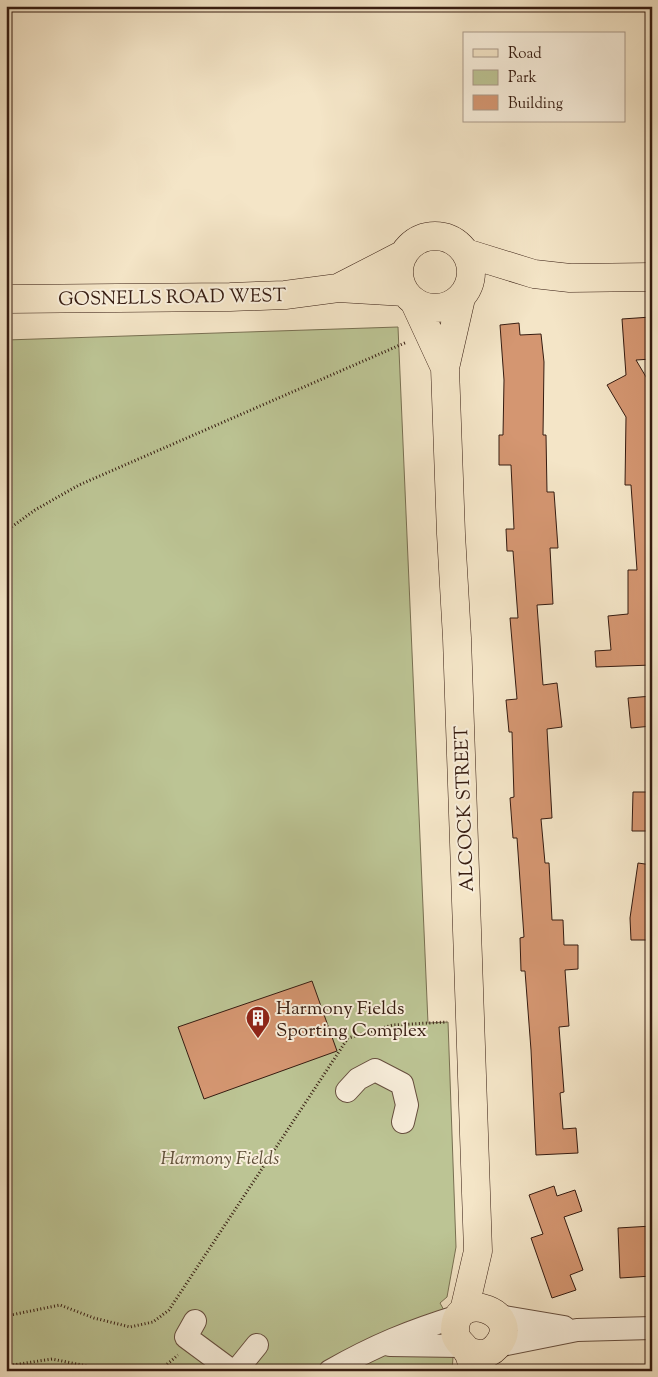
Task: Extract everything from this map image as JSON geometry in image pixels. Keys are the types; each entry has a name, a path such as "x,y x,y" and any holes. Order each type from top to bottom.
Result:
{"main road":[{"name":"GOSNELLS ROAD WEST","path":"338,288 404,254 422,238 435,236 447,238 458,244 466,253 534,274 570,278 652,277"},
{"path":"463,295 472,273 466,253"},
{"path":"404,254 399,274 410,297"},
{"name":"GOSNELLS ROAD WEST","path":"6,299 230,298 285,295 338,288 410,297 423,306 443,308 463,295 496,280 534,274"},
{"name":"ALCOCK STREET","path":"463,295 445,368 457,638 478,1251 495,1313 503,1334 480,1356 455,1330 462,1314 478,1251"},
{"name":"ALCOCK STREET","path":"410,297 445,368"},
{"path":"462,1314 473,1307 483,1307 495,1313"}],"street":[{"path":"347,1091 358,1079 375,1070 402,1084 407,1105 403,1122"},
{"path":"495,1313 577,1330 652,1328"},
{"path":"330,1371 374,1346 412,1330 462,1314"},
{"path":"195,1321 186,1337 232,1371"},
{"path":"374,1346 408,1344 480,1356 577,1330"},
{"path":"236,1371 257,1345"}],"path":[{"path":"6,531 35,510 79,485 414,339"},
{"path":"6,1316 60,1305 94,1318 130,1327 153,1322 169,1310 348,1038 394,1025 448,1022"},
{"path":"159,1371 179,1354"},
{"path":"6,1366 52,1359 112,1371"}],"green space":[{"name":"Harmony Fields","path":"398,327 428,1023 448,1022 456,1247 447,1297 440,1303 455,1330 452,1371 6,1371 6,340"}],"building":[{"path":"651,317 652,359 636,360 652,387 652,665 596,667 595,651 611,650 608,616 628,614 628,570 637,570 631,485 625,485 626,417 607,385 626,375 622,319"},
{"path":"519,323 520,335 541,334 544,362 543,435 546,435 547,492 554,492 558,548 550,548 553,604 537,605 543,685 557,683 562,727 547,729 552,818 541,819 545,863 549,863 552,920 563,920 564,945 578,945 578,969 565,970 569,1026 559,1027 564,1092 560,1093 563,1129 576,1128 578,1153 536,1155 525,971 521,971 520,938 524,937 517,838 513,838 510,798 514,797 512,732 509,732 506,700 517,699 510,618 518,618 513,551 507,551 506,529 514,529 511,465 499,465 499,435 503,435 504,380 500,325"},
{"path":"652,696 652,726 631,728 628,698"},
{"path":"633,792 652,792 652,831 632,831"},
{"path":"638,863 652,865 652,940 631,940 630,918"},
{"name":"Harmony Fields Sporting Complex","path":"312,981 337,1051 204,1099 178,1027"},
{"path":"554,1186 557,1196 575,1190 582,1211 564,1217 583,1270 570,1275 576,1290 552,1298 531,1238 543,1234 529,1195"},
{"path":"652,1226 652,1276 620,1278 618,1228"}],"place":[{"name":"Harmony Fields Sporting Complex","path":"258,1039"}]}
